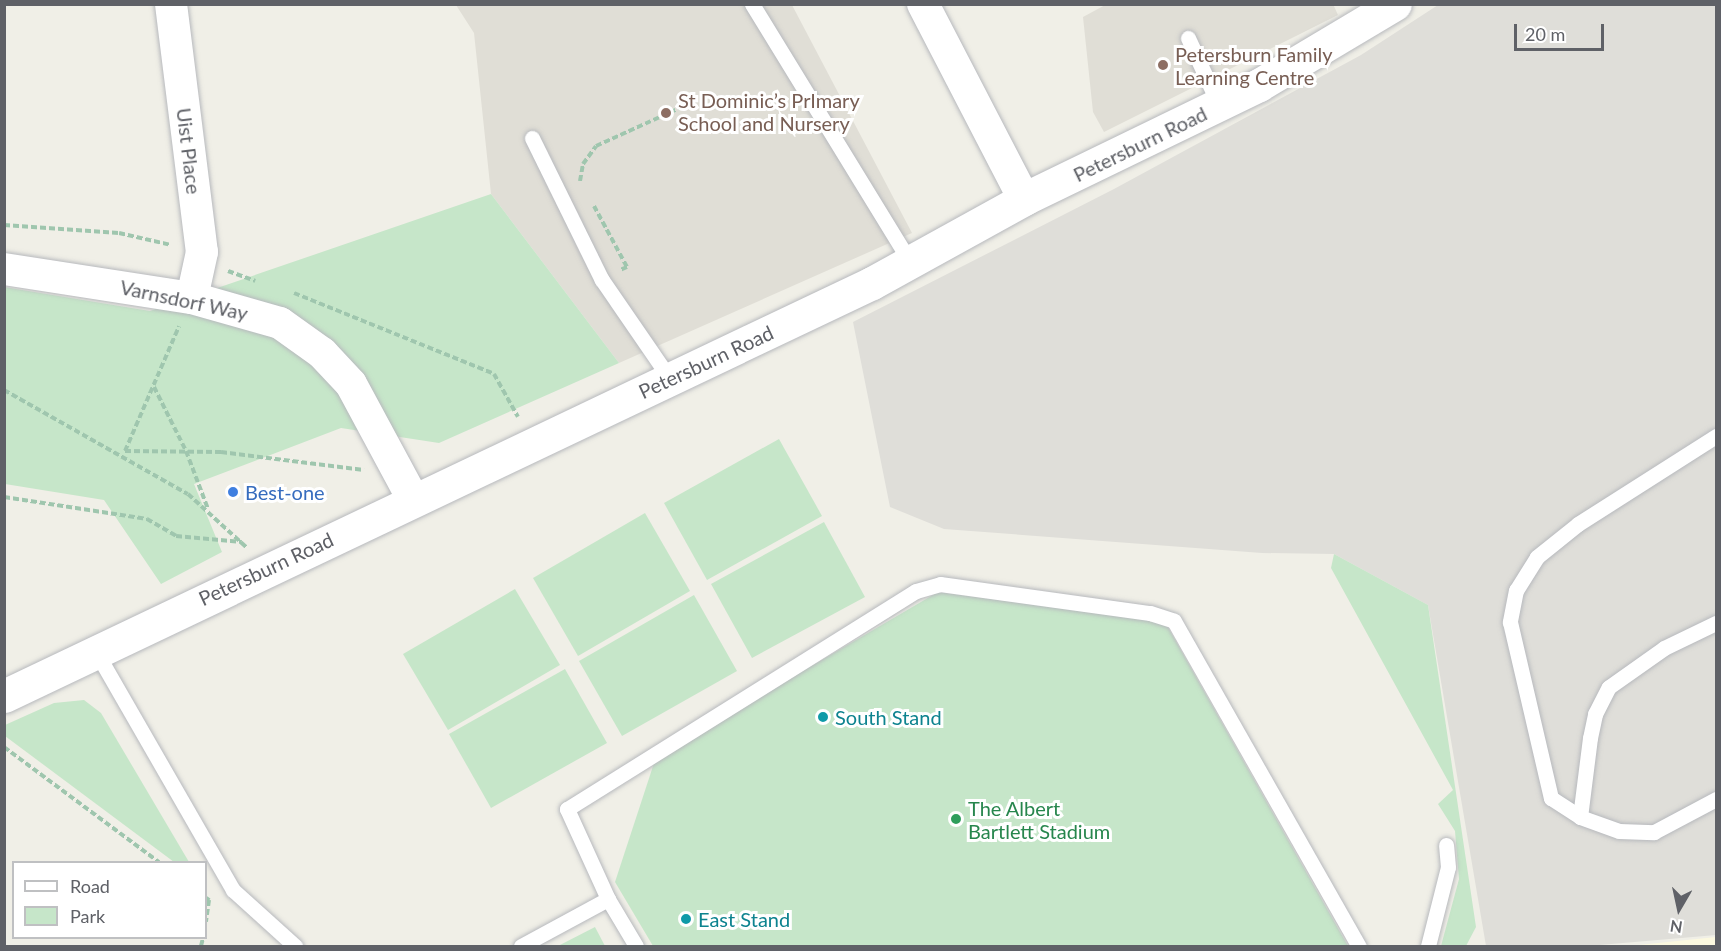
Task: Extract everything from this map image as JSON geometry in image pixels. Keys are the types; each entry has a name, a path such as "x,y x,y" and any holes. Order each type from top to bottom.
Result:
{"main road":[{"name":"Petersburn Road","path":"4,696 95,650 414,501 911,263 1024,199 1219,105 1395,4"}],"street":[{"name":"Uist Place","path":"171,4 202,252 192,298"},
{"path":"923,4 1024,199"},
{"name":"Varnsdorf Way","path":"4,268 192,298 280,323 310,343 351,384 414,501"}],"lane":[{"path":"752,4 911,263"},
{"path":"1188,38 1219,105"},
{"path":"532,138 602,280 670,379"},
{"path":"1716,436 1570,531 1537,556 1516,590 1510,622 1551,798 1580,817 1620,831 1654,832 1716,799"},
{"path":"636,946 608,899 567,808 916,591 940,584 1150,613 1174,621 1359,946"},
{"path":"1580,817 1595,714 1609,687 1664,648 1716,623"},
{"path":"95,650 233,890 295,946"},
{"path":"1428,946 1448,867 1446,845"},
{"path":"521,946 608,899"}],"path":[{"path":"585,189 579,180 583,164 596,146 693,102"},
{"path":"590,199 627,267 602,280"},
{"path":"122,457 192,298"},
{"path":"153,386 186,452 209,511"},
{"path":"4,390 188,494 243,542 262,571"},
{"path":"125,451 186,452 398,472"},
{"path":"4,497 147,519 177,536 243,542"},
{"path":"4,747 158,861"},
{"path":"207,899 209,900 207,915"}],"shaded area":[{"name":"Petersburn Family Learning Centre","path":"1107,4 1333,4 1338,15 1104,132 1093,112 1083,17"},
{"name":"St Dominic’s PrImary School and Nursery","path":"456,5 792,5 912,233 619,363 491,194 474,33"},
{"path":"1438,5 1716,5 1716,935 1588,946 1486,946 1428,605 1334,554 1262,553 944,529 890,507 853,322 1114,189 1361,55"},
{"path":"1716,937 1716,946 1629,946"}],"green space":[{"path":"491,194 619,363 439,443 341,428 194,484 222,552 161,584 104,500 5,484 4,287 150,311"},
{"path":"779,439 822,516 707,580 664,503"},
{"path":"645,513 690,591 578,656 533,578"},
{"path":"824,522 865,597 752,658 711,584"},
{"path":"1334,554 1428,605 1476,927 1466,946 1441,946 1459,879 1455,831 1438,804 1453,790 1331,568"},
{"path":"515,589 560,665 448,730 403,654"},
{"name":"The Albert Bartlett Stadium","path":"938,592 1165,622 1348,946 653,946 615,882 656,757"},
{"path":"694,595 737,671 622,736 579,661"},
{"path":"565,669 607,743 491,808 449,734"},
{"path":"84,700 101,713 188,861 173,861 5,736 5,725 54,703"},
{"path":"595,927 605,946 558,946"}],"place":[{"name":"Petersburn Family Learning Centre","path":"1163,65"},
{"name":"St Dominic’s PrImary School and Nursery","path":"666,113"},
{"name":"Best-one","path":"233,492"},
{"name":"South Stand","path":"823,717"},
{"name":"The Albert Bartlett Stadium","path":"956,819"},
{"name":"East Stand","path":"686,919"}]}
